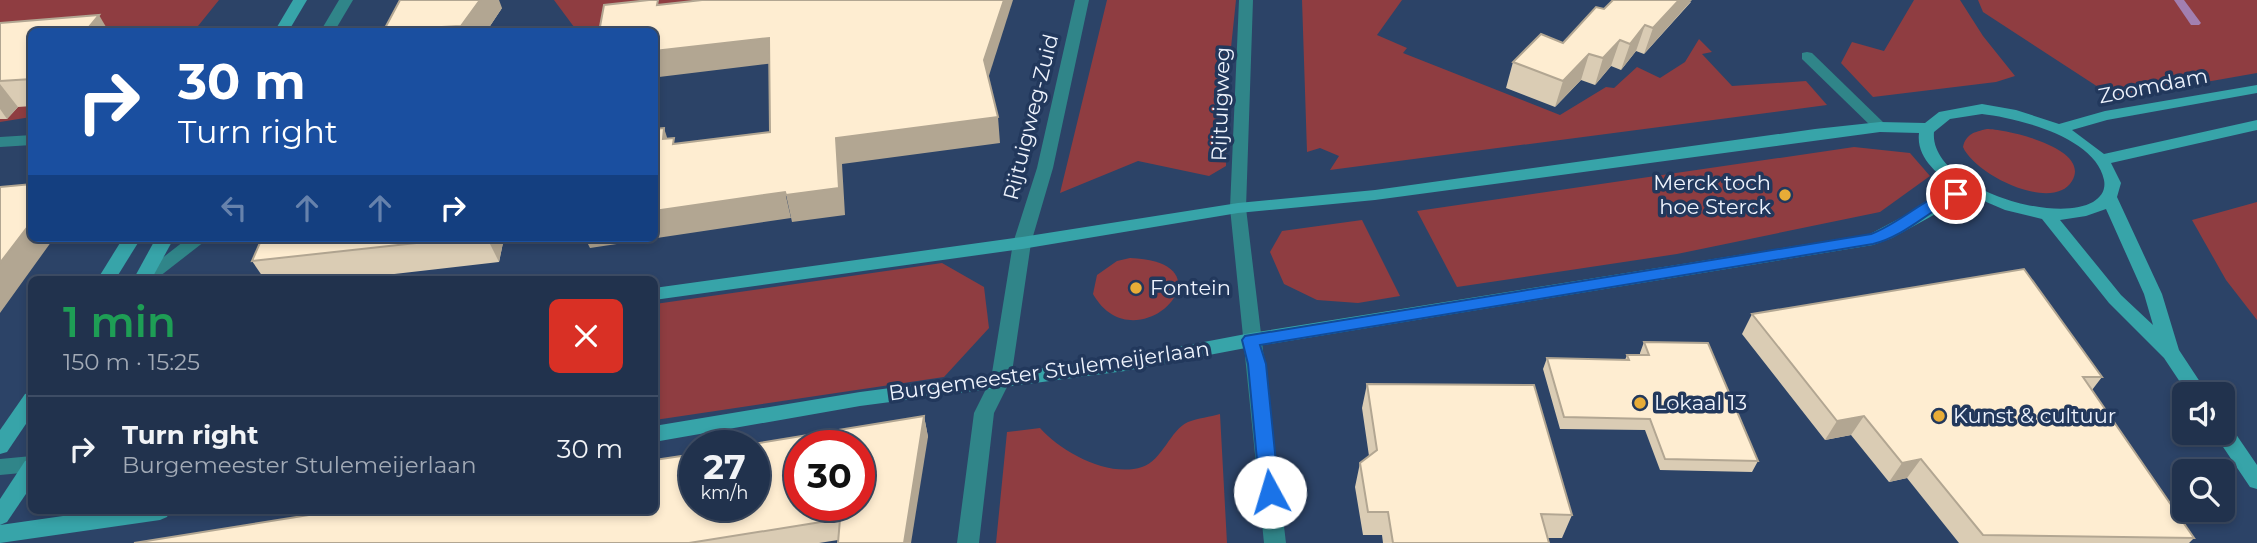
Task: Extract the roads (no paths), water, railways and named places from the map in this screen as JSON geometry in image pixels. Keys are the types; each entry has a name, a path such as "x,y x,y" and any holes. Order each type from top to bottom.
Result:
{"main road":[{"path":"283,28 300,0"},
{"name":"Zoomdam","path":"2058,129 2105,116 2257,89"},
{"path":"2109,197 2098,208 2078,213 2046,213 2004,204 1970,189 1935,160 1925,139 1927,128 1943,114 1982,109 2017,114 2058,129 2076,139 2101,160 2112,179 2109,197 2154,294 2171,353"},
{"path":"2101,160 2257,125"},
{"path":"658,293 1022,243 1238,208 1375,195 1880,127 1927,128"},
{"name":"Burgemeester Stulemeijerlaan","path":"658,433 860,399 1125,364 1251,340 1873,239 1891,232 1942,198 1970,189"},
{"path":"2046,213 2115,299 2171,353 2190,382"},
{"path":"108,276 130,242"},
{"path":"145,276 163,242"},
{"path":"0,446 28,405"},
{"path":"2232,445 2257,481"},
{"path":"0,516 28,471"},
{"path":"0,534 139,514"}],"street":[{"path":"329,28 346,0"},
{"name":"Rijtuigweg-Zuid","path":"968,543 984,413 1001,379 1022,243 1045,168 1082,0"},
{"name":"Rijtuigweg","path":"1246,0 1238,208 1275,543"},
{"path":"1807,56 1880,127"},
{"path":"0,142 28,140"},
{"path":"148,276 195,242"},
{"path":"0,467 28,465"}],"waterway":[{"path":"2179,0 2195,23"}],"place":[{"name":"Merck toch hoe Sterck","path":"1785,195"},
{"name":"Fontein","path":"1136,288"},
{"name":"Lokaal 13","path":"1640,403"},
{"name":"Kunst & cultuur","path":"1939,416"}]}
